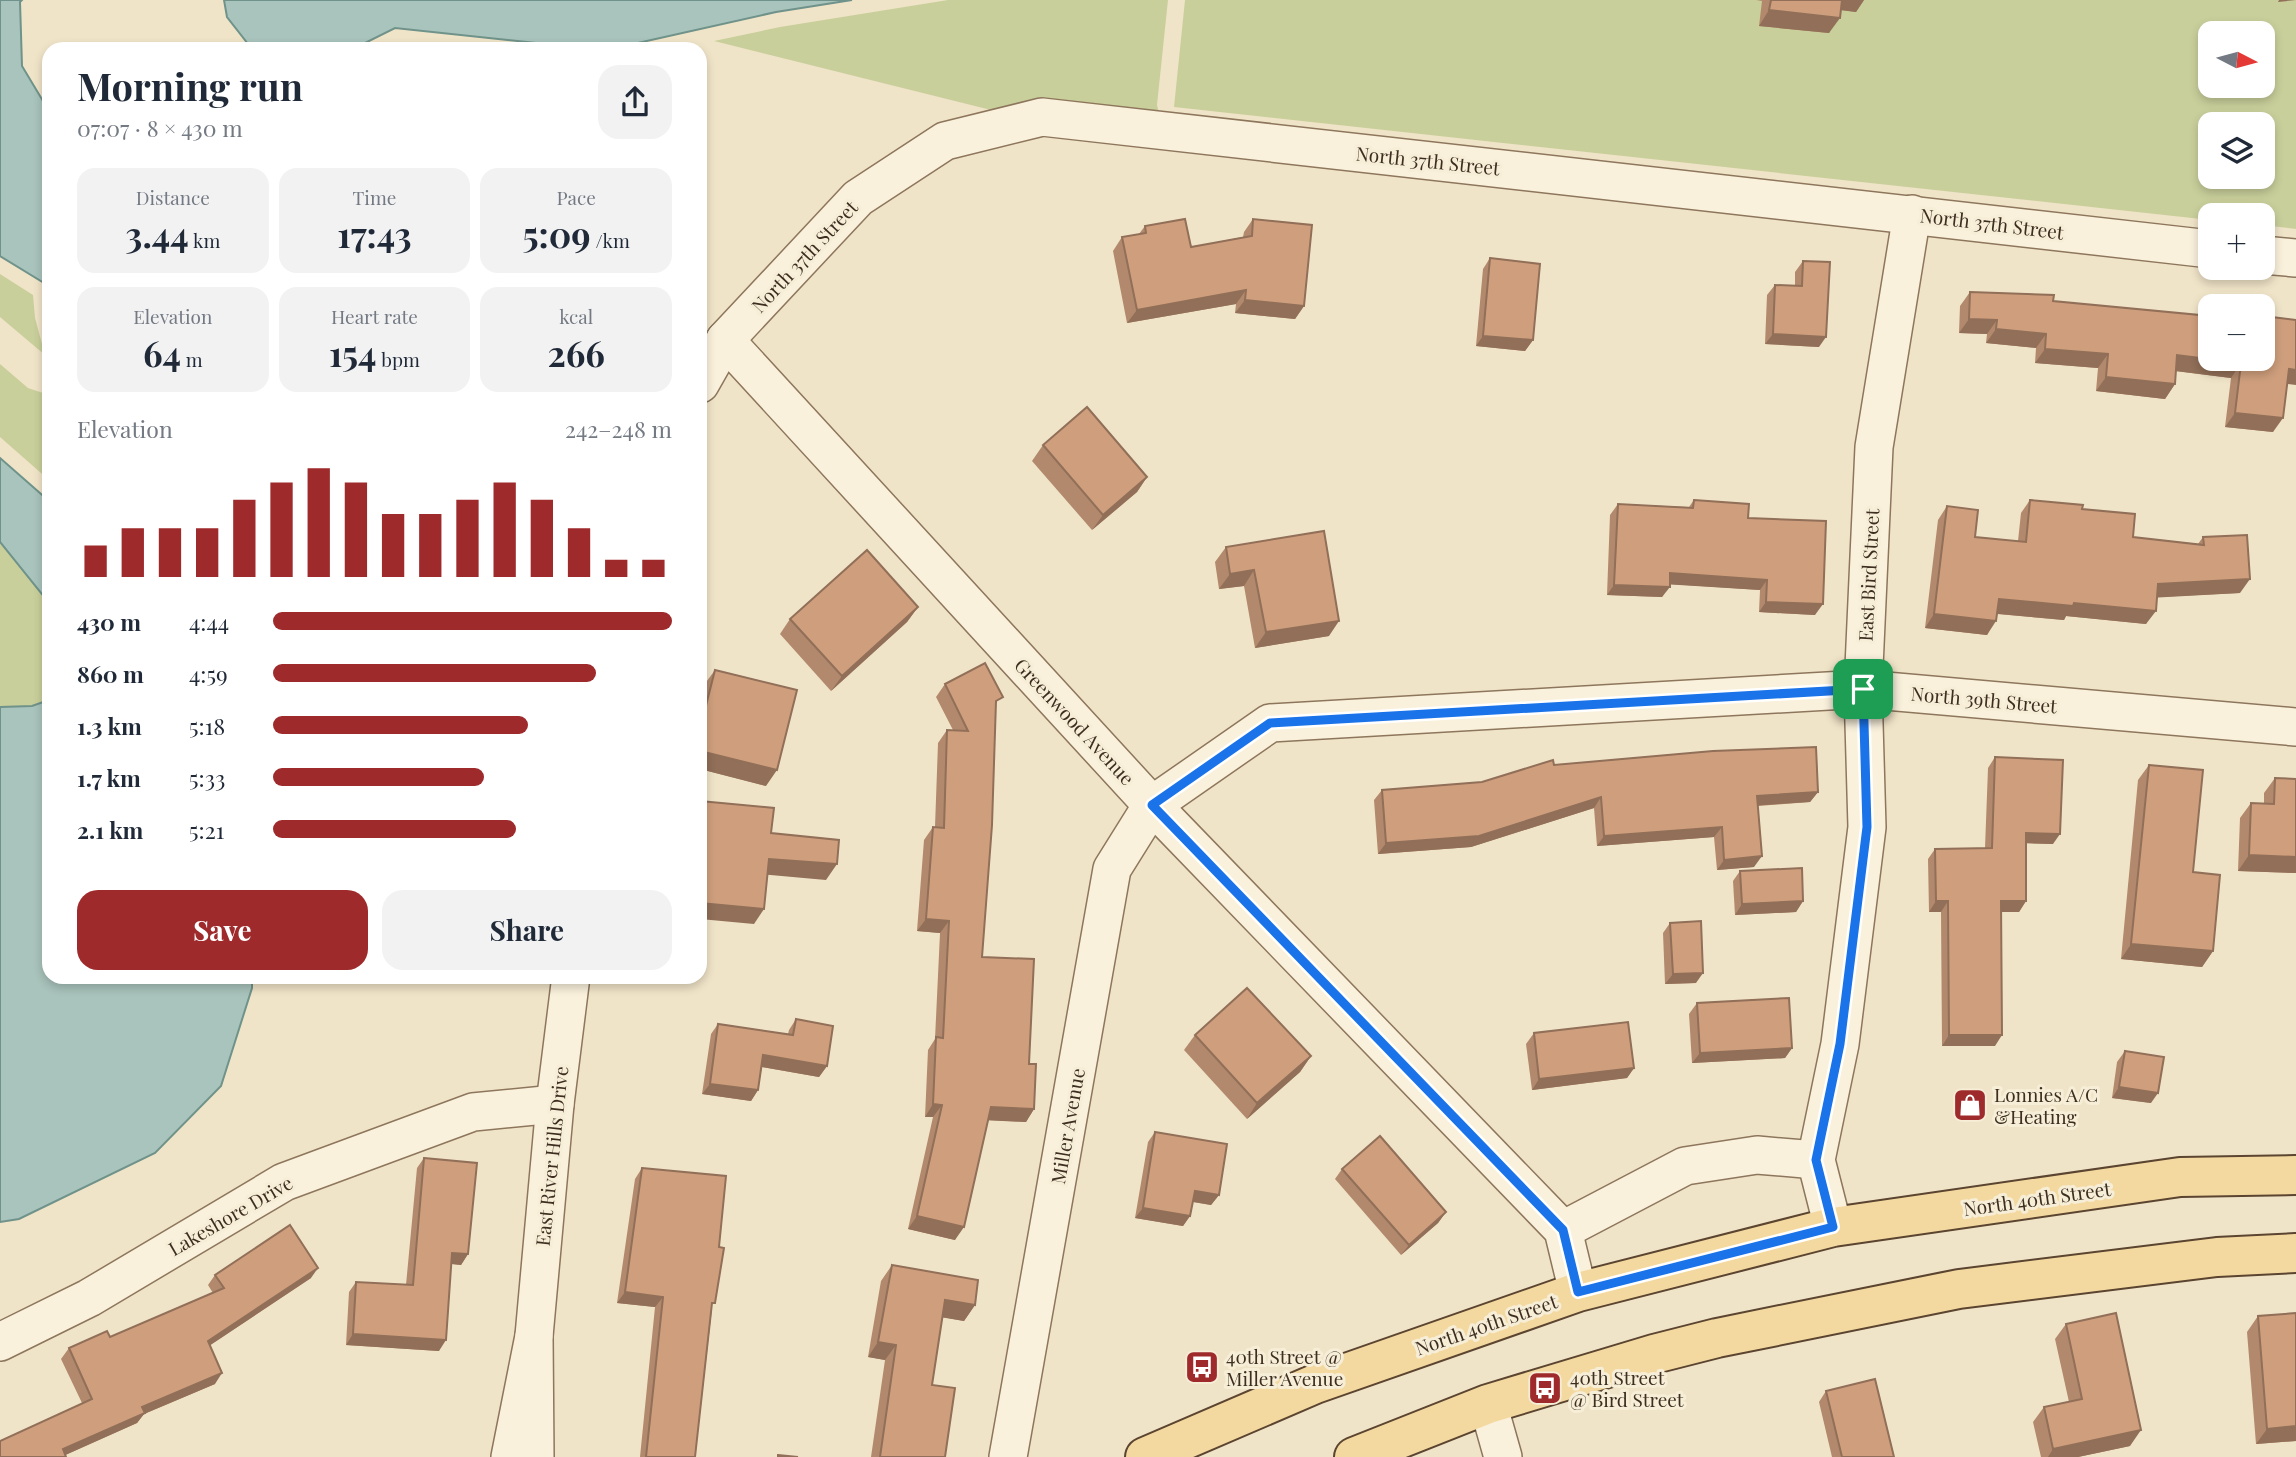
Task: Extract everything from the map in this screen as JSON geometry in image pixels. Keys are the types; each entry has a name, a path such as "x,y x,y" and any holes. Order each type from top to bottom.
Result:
{"main road":[{"name":"North 40th Street","path":"1145,1457 1315,1384 1578,1292 1833,1227 2179,1177 2296,1175"},
{"path":"1354,1457 1488,1404 1691,1344 1959,1289 2217,1257 2296,1253"}],"street":[{"name":"North 37th Street","path":"725,340 858,198 945,141 1042,117 2198,247"},
{"name":"East Bird Street","path":"1833,1227 1816,1160 1840,1044 1867,827 1863,689 1874,447 1912,214"},
{"path":"2275,256 2296,258"},
{"path":"707,372 725,340"},
{"name":"Greenwood Avenue","path":"725,340 1152,805 1563,1230"},
{"name":"North 39th Street","path":"1152,805 1270,723 1863,689 2296,727"},
{"name":"Miller Avenue","path":"1008,1457 1112,869 1152,805"},
{"name":"East River Hills Drive","path":"535,1457 534,1336 555,1104 570,984"},
{"name":"Lakeshore Drive","path":"0,1342 89,1298 284,1182 474,1112 555,1104"},
{"path":"1578,1292 1563,1230 1685,1166 1757,1155 1816,1160"},
{"name":"East River Hills Drive","path":"510,1457 534,1336"},
{"path":"1488,1404 1503,1457"}],"green space":[{"path":"948,0 1168,0 1157,105 1159,113 995,111 714,41 780,27"},
{"path":"1185,0 2296,0 2296,229 2275,226 2275,203 2198,203 2198,219 1174,107"},
{"path":"0,274 33,295 42,352 0,317"},
{"path":"0,364 28,388 42,393 42,474 0,437"},
{"path":"0,542 42,594 42,702 32,706 0,707"}],"water":[{"path":"0,0 22,0 22,66 42,99 42,282 0,256"},
{"path":"224,0 852,0 776,12 642,42 527,42 395,28 367,42 247,42 227,17"},
{"path":"0,458 42,495 42,594 0,542"},
{"path":"42,702 42,984 252,984 252,988 221,1086 155,1153 19,1219 0,1222 0,707 32,706"}],"building":[{"path":"1771,0 1842,0 1840,18 1769,10"},
{"path":"1185,219 1191,247 1252,236 1253,219 1312,225 1304,306 1245,300 1246,290 1137,310 1122,237 1146,233 1145,226"},
{"path":"1490,258 1540,264 1533,340 1483,336"},
{"path":"1803,261 1830,262 1826,337 1773,334 1775,285 1802,286"},
{"path":"1970,292 2054,295 2053,301 2198,315 2198,358 2177,355 2175,384 2106,377 2108,354 2045,349 2046,334 1996,329 1997,320 1969,319"},
{"path":"2275,317 2296,320 2296,370 2289,369 2283,418 2235,413 2240,371 2275,371"},
{"path":"1087,407 1147,477 1103,515 1043,445"},
{"path":"1694,500 1749,504 1748,518 1826,521 1823,604 1766,602 1767,580 1670,573 1670,587 1614,585 1618,504 1693,508"},
{"path":"2030,500 2135,514 2133,537 2204,545 2203,537 2247,535 2250,579 2158,584 2156,611 1999,599 1996,621 1934,614 1947,506 1978,510 1975,537 2026,542"},
{"path":"1324,531 1339,621 1266,632 1254,570 1230,574 1226,547"},
{"path":"867,550 918,607 842,676 790,619"},
{"path":"985,663 1003,697 996,701 992,825 982,957 1034,959 1029,1064 1036,1064 1034,1109 991,1107 964,1227 917,1216 942,1105 933,1104 936,1037 943,1038 949,921 926,919 933,827 944,828 947,730 968,731 945,684"},
{"path":"715,670 797,690 777,770 707,753 707,701"},
{"path":"1816,747 1818,792 1757,796 1762,856 1724,860 1722,827 1604,836 1601,797 1479,836 1386,843 1382,790 1482,782 1553,760 1554,765 1713,751"},
{"path":"1995,757 2063,760 2060,834 2026,833 2026,901 2001,901 2002,1035 1949,1035 1948,901 1936,901 1935,849 1992,848"},
{"path":"2149,765 2203,770 2193,872 2220,875 2213,951 2131,944"},
{"path":"2275,778 2296,779 2296,857 2249,855 2251,803 2274,804"},
{"path":"707,802 774,808 771,833 839,840 837,864 769,859 764,909 707,904"},
{"path":"1802,868 1803,901 1742,904 1740,871"},
{"path":"1701,921 1703,973 1673,974 1670,923"},
{"path":"1247,988 1311,1056 1257,1103 1195,1035"},
{"path":"1789,998 1792,1048 1700,1053 1697,1003"},
{"path":"796,1019 833,1026 827,1066 763,1055 758,1090 710,1084 718,1024 793,1035"},
{"path":"1628,1022 1634,1068 1539,1079 1534,1033"},
{"path":"2125,1051 2164,1057 2158,1093 2119,1087"},
{"path":"1155,1132 1227,1144 1219,1195 1195,1191 1190,1216 1143,1208"},
{"path":"1380,1136 1446,1212 1409,1245 1342,1169"},
{"path":"424,1158 477,1163 468,1254 452,1253 446,1340 353,1334 356,1282 413,1285"},
{"path":"642,1168 726,1176 719,1247 724,1248 715,1303 712,1303 695,1457 646,1457 663,1297 625,1292"},
{"path":"290,1225 318,1268 208,1341 222,1373 142,1407 145,1413 63,1449 66,1457 0,1457 0,1441 92,1399 69,1348 107,1331 110,1337 224,1288 215,1275"},
{"path":"892,1265 978,1280 975,1305 945,1300 932,1385 955,1388 945,1457 880,1457 896,1345 878,1342"},
{"path":"2116,1313 2141,1430 2053,1449 2044,1407 2082,1399 2066,1324"},
{"path":"2296,1313 2296,1426 2267,1429 2258,1316"},
{"path":"1875,1379 1894,1457 1842,1457 1826,1391"}],"place":[{"name":"Lonnies A/C &Heating","path":"1970,1105"},
{"name":"40th Street @ Miller Avenue","path":"1202,1367"},
{"name":"40th Street @ Bird Street","path":"1545,1388"}],"route":[{"path":"1863,689 1867,827 1840,1044 1816,1160 1833,1227 1578,1292 1563,1230 1152,805 1270,723 1863,689"}]}
